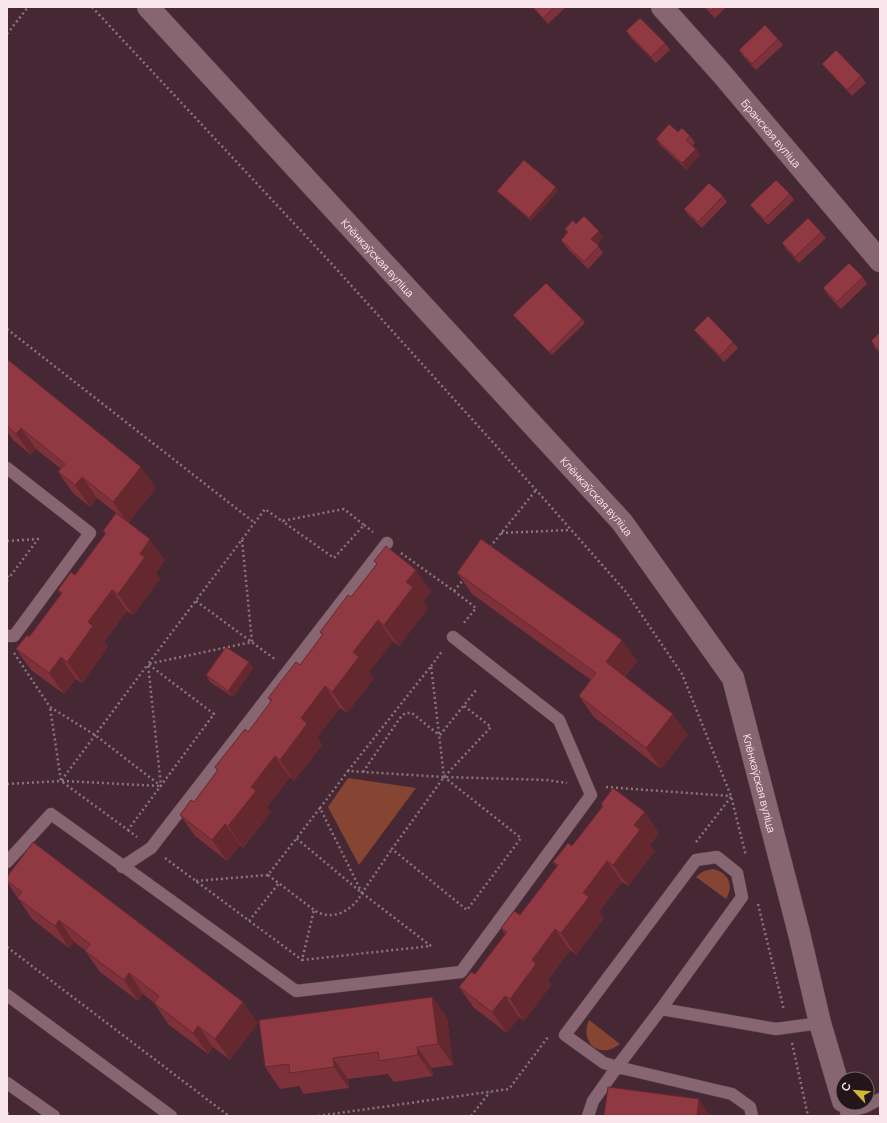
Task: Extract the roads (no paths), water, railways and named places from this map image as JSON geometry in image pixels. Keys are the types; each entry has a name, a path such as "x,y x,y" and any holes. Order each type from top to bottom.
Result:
{"street":[{"name":"Клёнкаўская вуліца","path":"148,7 622,522 733,678 799,933 820,1023 835,1074"},
{"name":"Бранская вуліца","path":"662,7 722,74 880,261"}],"lane":[{"path":"7,468 90,533 14,636 7,636"},
{"path":"122,867 151,848 387,543"},
{"path":"7,862 50,814 296,991 462,972 591,795 559,720 453,637"},
{"path":"588,1116 593,1101 617,1067 742,898 737,873 717,857 696,860 565,1035 604,1064 617,1067 732,1094 750,1107 752,1116"},
{"path":"7,995 171,1116"},
{"path":"661,1009 776,1029 820,1023"},
{"path":"7,1083 54,1116"}]}
